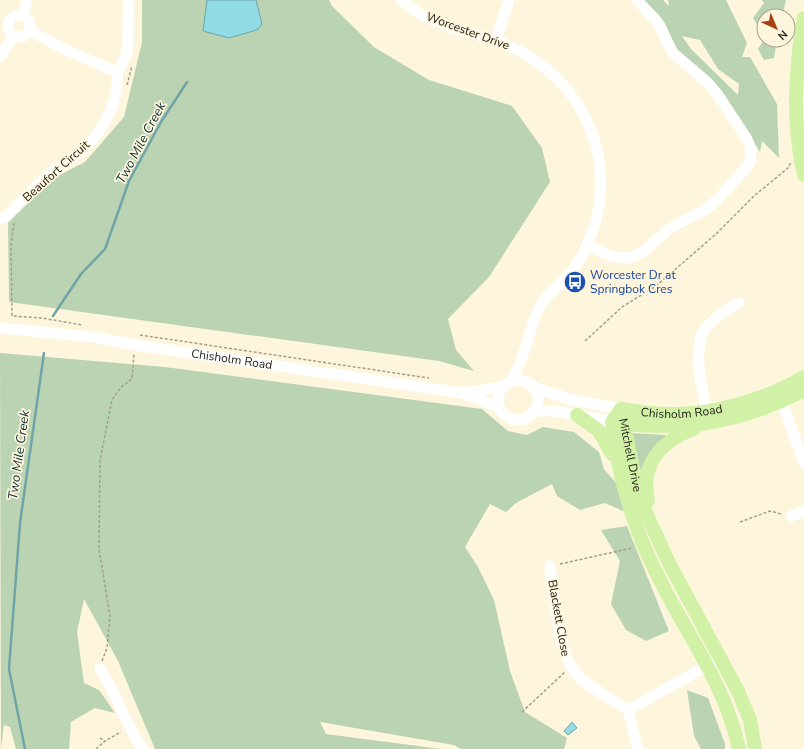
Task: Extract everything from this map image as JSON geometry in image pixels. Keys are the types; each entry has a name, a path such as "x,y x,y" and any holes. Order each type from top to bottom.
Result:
{"main road":[{"path":"804,18 798,51 797,135 804,175"},
{"name":"Chisholm Road","path":"618,423 667,427 708,417 761,409 804,377"},
{"name":"Chisholm Road","path":"780,396 804,390"},
{"name":"Chisholm Road","path":"621,409 708,417"},
{"name":"Mitchell Drive","path":"621,409 618,423 619,472 630,512 649,559 725,700 734,723 739,749"},
{"path":"578,415 599,431 609,447 619,472"},
{"path":"656,536 646,489 650,464 657,453 672,439 708,417"},
{"name":"Mitchell Drive","path":"618,423 638,493 656,536 738,691 750,720 755,749"}],"street":[{"path":"23,16 27,0"},
{"name":"Beaufort Circuit","path":"0,219 6,216 53,172 81,151 102,127 113,108 118,92 118,72 127,54 129,0"},
{"name":"Worcester Drive","path":"402,0 429,19 460,30 496,40 542,64 562,82 577,101 587,120 600,163 602,186 597,217 587,246 567,277 542,302 532,323 524,353 512,380"},
{"path":"496,40 509,0"},
{"path":"587,246 614,257 630,258 643,252 669,229 706,209 745,169 751,160 752,149 748,139 718,95 707,82 673,52 658,23 638,0"},
{"path":"14,16 23,16 29,22 29,30 23,36 14,36 8,30 4,20 14,16"},
{"path":"29,30 64,49 118,72"},
{"path":"0,56 14,36"},
{"path":"708,417 698,366 701,336 706,328 722,314 739,303"},
{"name":"Chisholm Road","path":"0,328 93,337 135,345 462,393 499,408"},
{"name":"Worcester Drive","path":"524,353 529,384"},
{"path":"512,380 529,384 538,399 534,411 526,418 516,420 506,416 499,408 498,397 502,387 512,380"},
{"name":"Chisholm Road","path":"529,384 569,399 621,409"},
{"name":"Chisholm Road","path":"462,393 502,387"},
{"path":"780,396 804,463"},
{"name":"Chisholm Road","path":"534,411 556,411 618,423"},
{"path":"791,516 804,511"},
{"name":"Blackett Close","path":"550,566 563,648 570,667 580,678 628,710"},
{"path":"638,749 628,710 721,658"},
{"path":"100,669 112,686 130,727 143,749"}],"path":[{"path":"585,341 622,307 656,286 732,220 754,196 788,168 791,162"},
{"path":"136,335 203,343 430,378"},
{"path":"100,669 107,648 110,616 99,549 100,460 112,400 121,387 132,379 134,351"},
{"path":"740,522 770,511 791,516"},
{"path":"550,566 634,548"},
{"path":"522,712 570,667"},
{"path":"96,749 105,741 130,727"},
{"path":"100,738 105,741"}],"green space":[{"path":"142,0 329,0 332,6 374,47 429,80 512,106 542,148 550,182 489,277 448,319 456,350 474,371 439,361 9,302 8,222 54,178 85,162 124,117 142,42"},
{"path":"644,0 663,0 669,6 668,0 726,0 747,43 742,57 750,57 777,104 779,158 762,141 760,152 715,84 675,48 666,25 658,14","holes":["682,36 700,40 718,69 739,84 738,95 691,49"]},
{"path":"762,0 786,0 784,8 760,8 764,3"},
{"path":"756,14 756,23 753,18"},
{"path":"776,48 774,58 764,60 758,49"},
{"path":"0,353 165,367 482,409 508,431 527,435 543,427 574,432 599,452 604,469 616,483 625,512 605,503 580,510 557,496 552,484 516,503 506,512 490,504 465,547 478,567 494,600 510,671 525,712 567,738 564,749 461,749 454,745 320,722 326,734 441,749 155,749 118,661 84,599 77,632 84,683 99,690 115,713 95,708 71,722 69,749 16,749 10,727 4,725 1,749"},
{"path":"632,433 665,435 667,438 645,468 637,471"},
{"path":"627,526 669,631 646,641 626,630 611,604 620,561 601,530"},
{"path":"687,690 708,698 725,744 725,749 701,749 694,736"}],"water":[{"path":"207,0 256,0 262,24 257,30 229,38 203,31"},
{"path":"572,722 577,728 568,735 564,731"}],"waterway":[{"name":"Two Mile Creek","path":"53,316 81,274 105,249 129,181 161,122 187,82"},
{"name":"Two Mile Creek","path":"25,749 9,669 20,523 44,353"}],"place":[{"name":"Worcester Dr at Springbok Cres","path":"575,282"}]}
